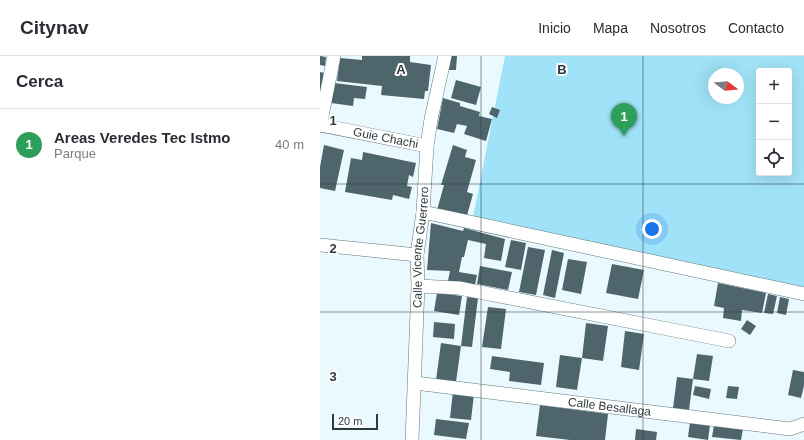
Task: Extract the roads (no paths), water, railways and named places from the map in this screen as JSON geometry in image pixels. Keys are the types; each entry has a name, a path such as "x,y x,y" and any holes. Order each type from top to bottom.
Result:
{"street":[{"path":"320,126 334,56"},
{"name":"Calle Vicente Guerrero","path":"412,440 418,286 417,255 424,212 427,146 444,56"},
{"name":"Guie Chachi","path":"320,126 427,146"},
{"path":"424,212 804,294"},
{"path":"320,245 417,255"},
{"path":"418,286 459,288 729,341"},
{"name":"Calle Besallaga","path":"415,383 790,435 804,424"}],"place":[{"name":"Areas Veredes Tec Istmo","path":"624,136"}]}
